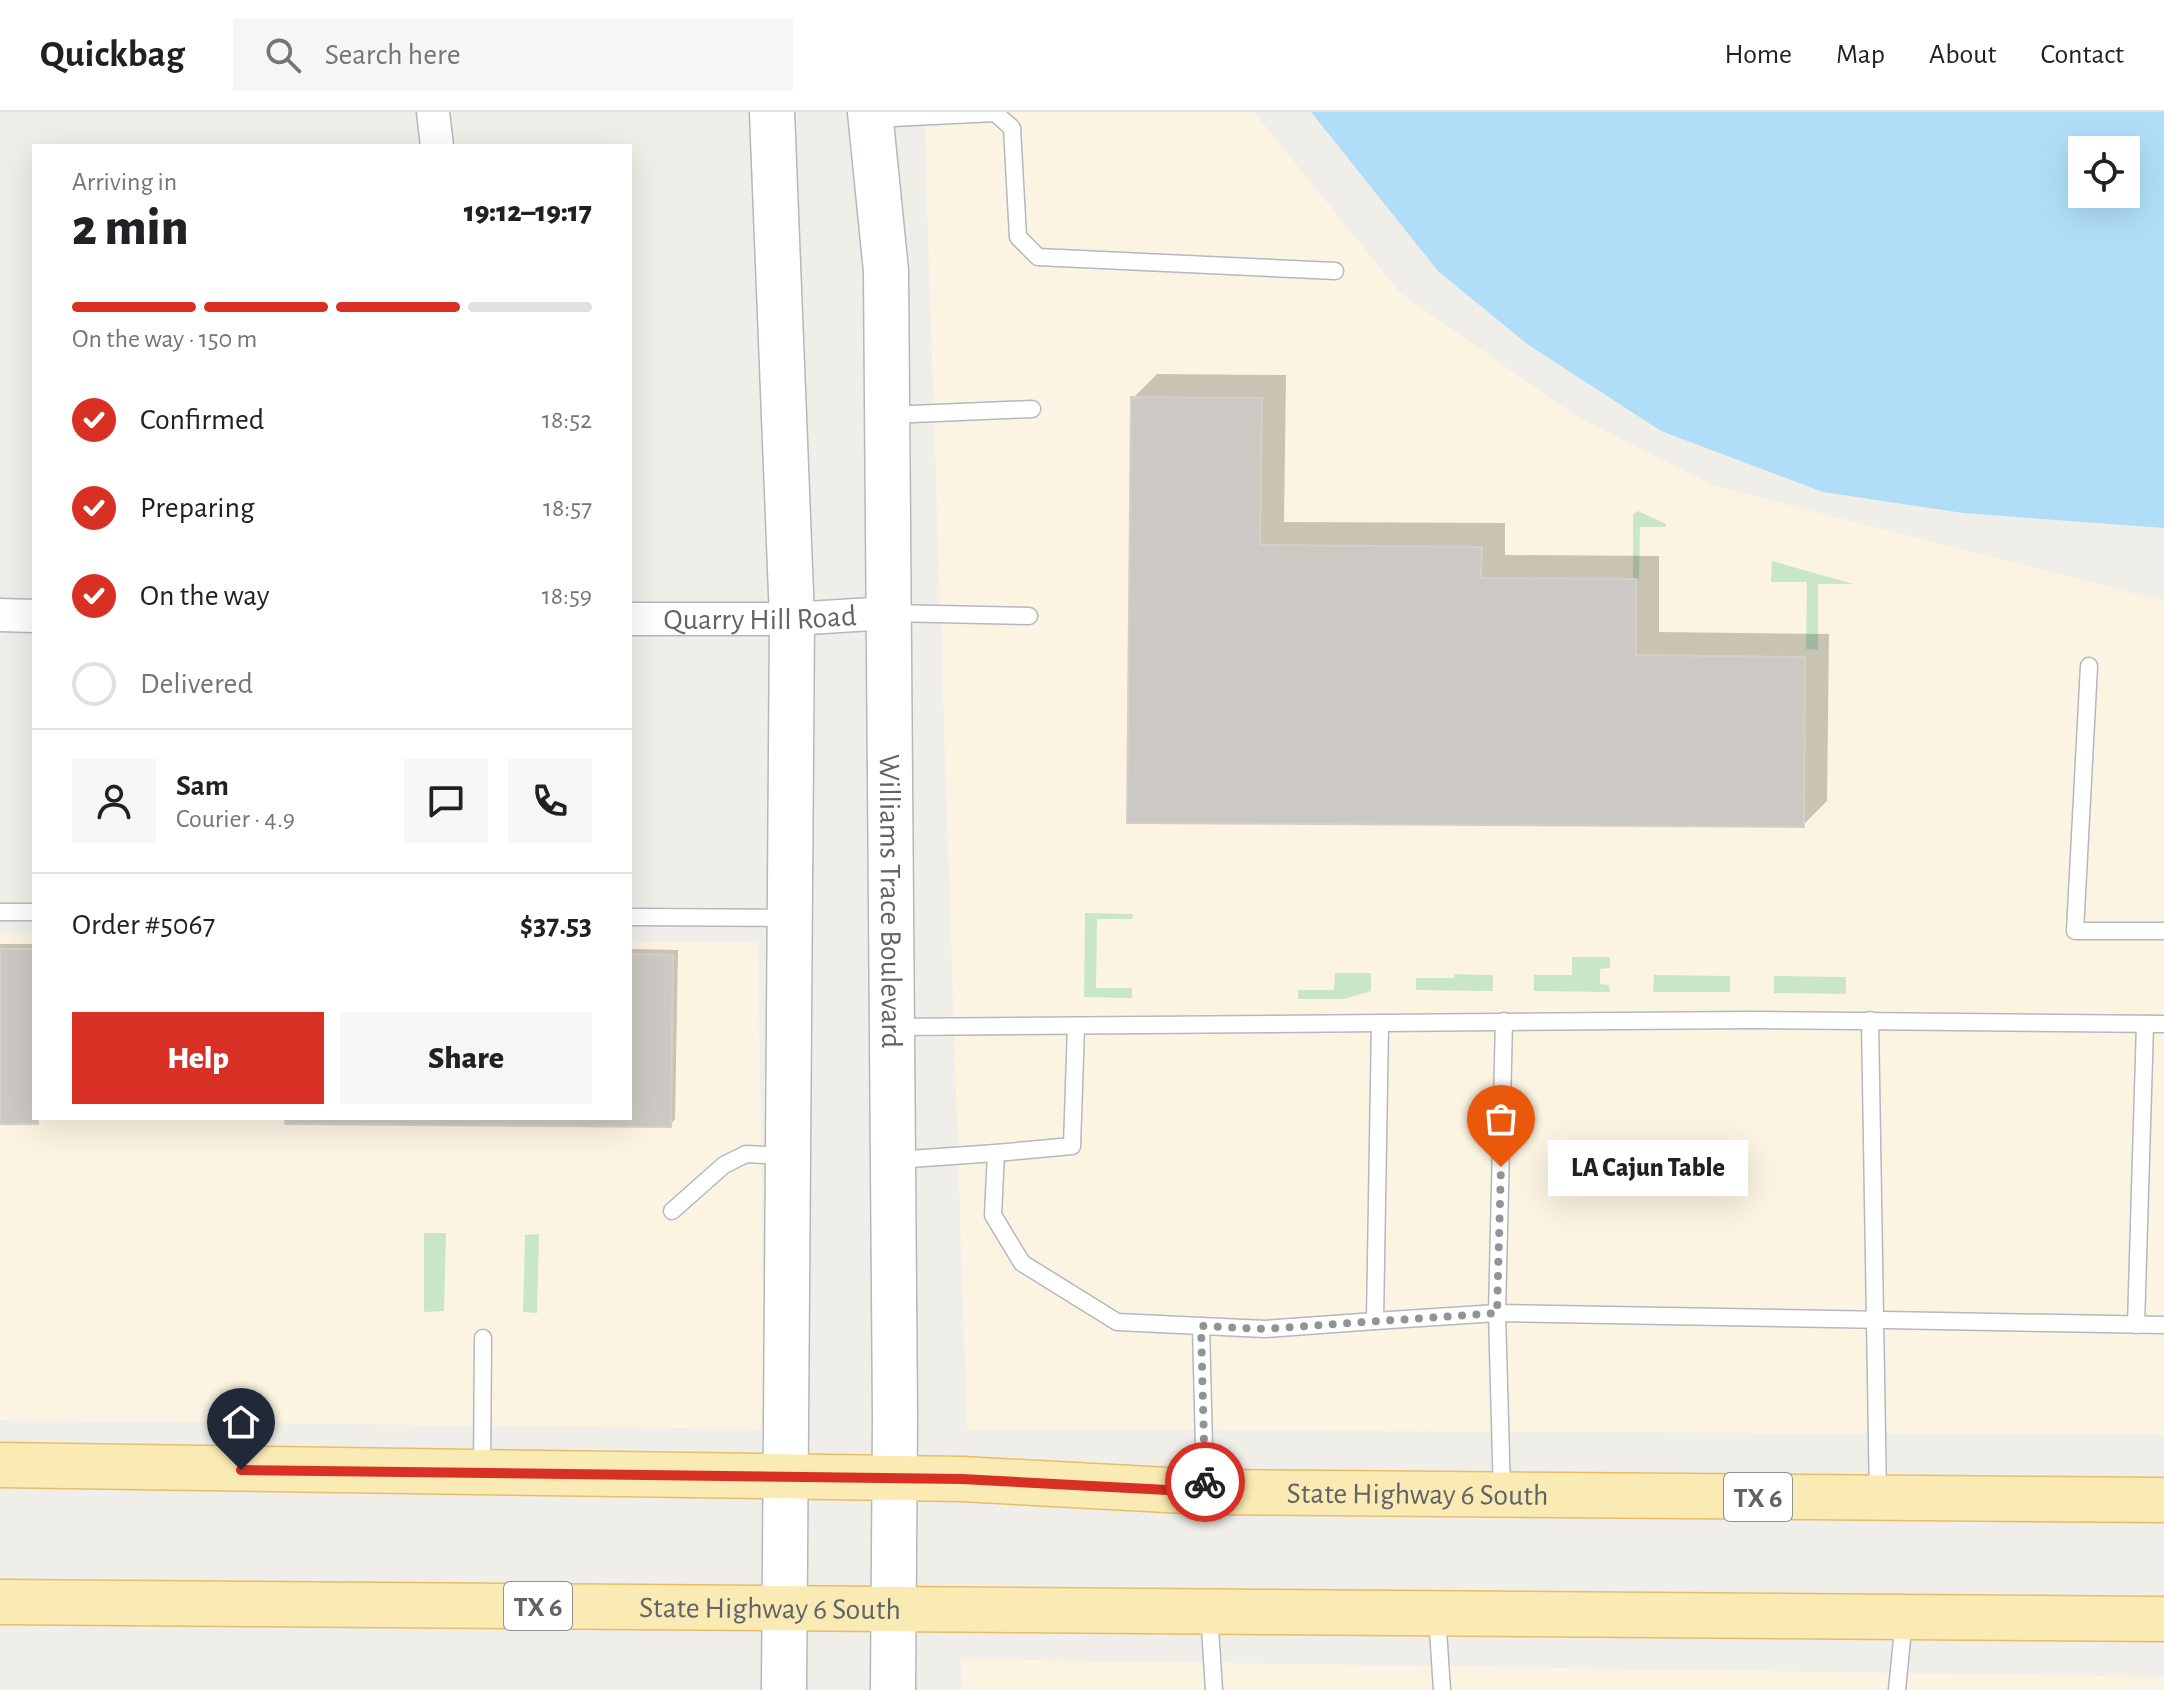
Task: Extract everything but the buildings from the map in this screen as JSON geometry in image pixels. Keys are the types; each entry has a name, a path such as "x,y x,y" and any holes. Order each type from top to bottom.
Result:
{"main road":[{"path":"772,112 792,619 793,919 784,1690"},
{"name":"Williams Trace Boulevard","path":"870,116 886,271 895,1480 893,1690"},
{"name":"State Highway 6 South","path":"0,1465 482,1475 962,1479 1205,1492 2164,1500"},
{"name":"State Highway 6 South","path":"0,1602 2164,1619"}],"street":[{"path":"433,112 437,144"},
{"name":"Quarry Hill Road","path":"632,619 792,619 888,613"},
{"path":"0,615 32,616"}],"lane":[{"path":"870,116 995,113 1012,128 1018,237 1038,257 1335,271"},
{"path":"887,416 1032,409"},
{"path":"888,613 1029,616"},
{"path":"2089,666 2075,931 2164,931"},
{"path":"0,912 32,912"},
{"path":"632,917 793,919"},
{"path":"892,1027 1870,1020 2164,1024"},
{"path":"1870,1020 1878,1498"},
{"path":"1502,1495 1497,1313 1504,1021"},
{"path":"1375,1321 1380,1023"},
{"path":"2136,1325 2145,1024"},
{"path":"893,1160 1072,1146 1076,1026"},
{"path":"996,1153 993,1215 1022,1263 1117,1322 1265,1329 1497,1313 2164,1325"},
{"path":"672,1211 724,1165 746,1154 790,1156"},
{"path":"1201,1326 1205,1492"},
{"path":"482,1475 483,1338"},
{"path":"1202,1690 1214,1683 1209,1611"},
{"path":"1437,1613 1442,1690"},
{"path":"1897,1690 1904,1617"}],"shaded area":[{"path":"924,112 1254,112 1400,293 1576,416 1714,486 2164,601 2164,1435 967,1429"},
{"path":"0,932 32,933 32,1120 632,1120 632,941 758,943 765,1429 0,1420"},
{"path":"961,1659 2164,1677 2164,1690 962,1690"}],"green space":[{"path":"1638,511 1666,524 1666,527 1640,527 1639,579 1633,579 1633,514"},
{"path":"1772,561 1853,584 1818,584 1818,650 1806,649 1807,582 1771,582"},
{"path":"1085,913 1133,914 1132,919 1097,919 1096,988 1132,988 1132,998 1084,997"},
{"path":"1572,957 1610,957 1610,968 1600,969 1600,984 1609,985 1610,992 1534,991 1534,975 1572,975"},
{"path":"1335,973 1371,973 1371,991 1344,999 1298,999 1298,990 1334,990"},
{"path":"1454,974 1493,975 1493,991 1416,990 1416,978 1454,978"},
{"path":"1654,975 1730,976 1730,992 1653,992"},
{"path":"1774,976 1846,977 1846,994 1774,993"},
{"path":"424,1233 446,1233 444,1311 424,1312"},
{"path":"539,1234 537,1313 523,1312 525,1235"}],"water":[{"path":"1311,112 2164,112 2164,528 1963,513 1823,492 1661,431 1527,344 1438,271"}],"way so far":[{"path":"1205,1482 1201,1326 1265,1329 1497,1313 1501,1167"}],"place":[{"name":"LA Cajun Table","path":"1501,1167"}],"route":[{"path":"241,1470 962,1479 1205,1492 1205,1482"}]}
